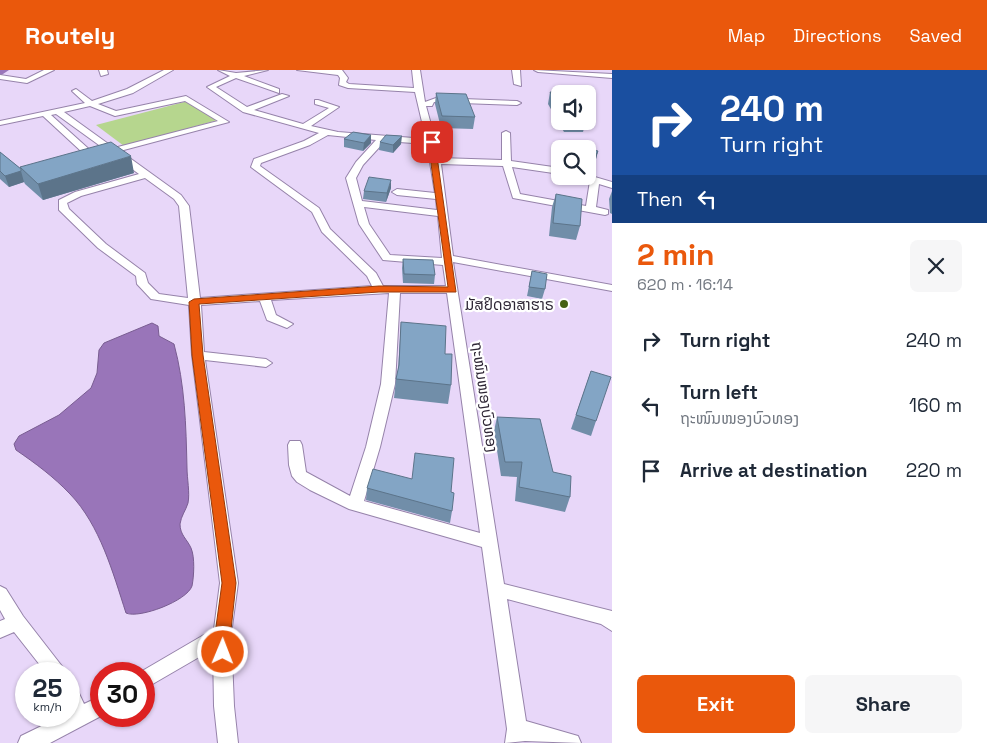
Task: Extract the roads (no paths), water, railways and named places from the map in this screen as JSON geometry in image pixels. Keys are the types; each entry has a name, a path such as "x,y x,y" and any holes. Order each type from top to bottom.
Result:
{"street":[{"path":"1,78 13,70"},
{"path":"1,78 27,81 50,70"},
{"path":"0,123 91,104 130,91 169,70"},
{"path":"222,70 276,91"},
{"path":"264,70 237,75 211,87 246,110 326,133 382,140 432,142"},
{"path":"301,70 339,71 344,78 342,83 348,86 418,90"},
{"name":"ຖະໜົນໜອງບົວທອງ","path":"416,70 421,104 436,160 447,260 453,290 516,736"},
{"path":"516,70 518,84"},
{"path":"538,70 612,76"},
{"path":"76,91 91,104 111,114 120,114 186,98 225,122 115,150"},
{"path":"246,110 285,96"},
{"path":"421,104 429,104 432,100 517,103"},
{"path":"304,127 335,107 318,102"},
{"path":"51,112 115,150 178,197 184,206 187,217 198,355 229,583 222,634 224,706 228,743"},
{"path":"51,112 88,153 66,161"},
{"path":"326,133 307,143 257,161 255,167 316,210 326,230 372,275 379,289"},
{"path":"506,134 507,163 516,196 605,212"},
{"path":"382,140 358,164 350,178 364,224 387,258 447,260 612,288"},
{"path":"436,160 507,163 551,170"},
{"path":"148,174 67,198 62,202 64,210 102,246 141,275 143,284 150,294 170,300 194,302 379,289 453,290"},
{"path":"596,180 612,185"},
{"path":"591,208 594,185"},
{"path":"397,192 439,196"},
{"path":"357,203 441,213"},
{"path":"355,505 373,448 388,384 395,289"},
{"path":"264,297 271,317 287,324"},
{"path":"198,355 266,363"},
{"path":"295,445 298,470 302,479 338,494 355,505 489,542"},
{"path":"496,590 606,617 612,623"},
{"path":"0,594 17,622 49,662"},
{"path":"0,630 17,622"},
{"path":"155,674 222,634"},
{"path":"80,718 90,712"},
{"path":"28,743 61,727"},
{"path":"516,736 571,743"}],"waterway":[{"path":"0,74 5,70"}],"place":[{"name":"ມັສຢິດອາສາຮາຣ","path":"564,304"}]}
